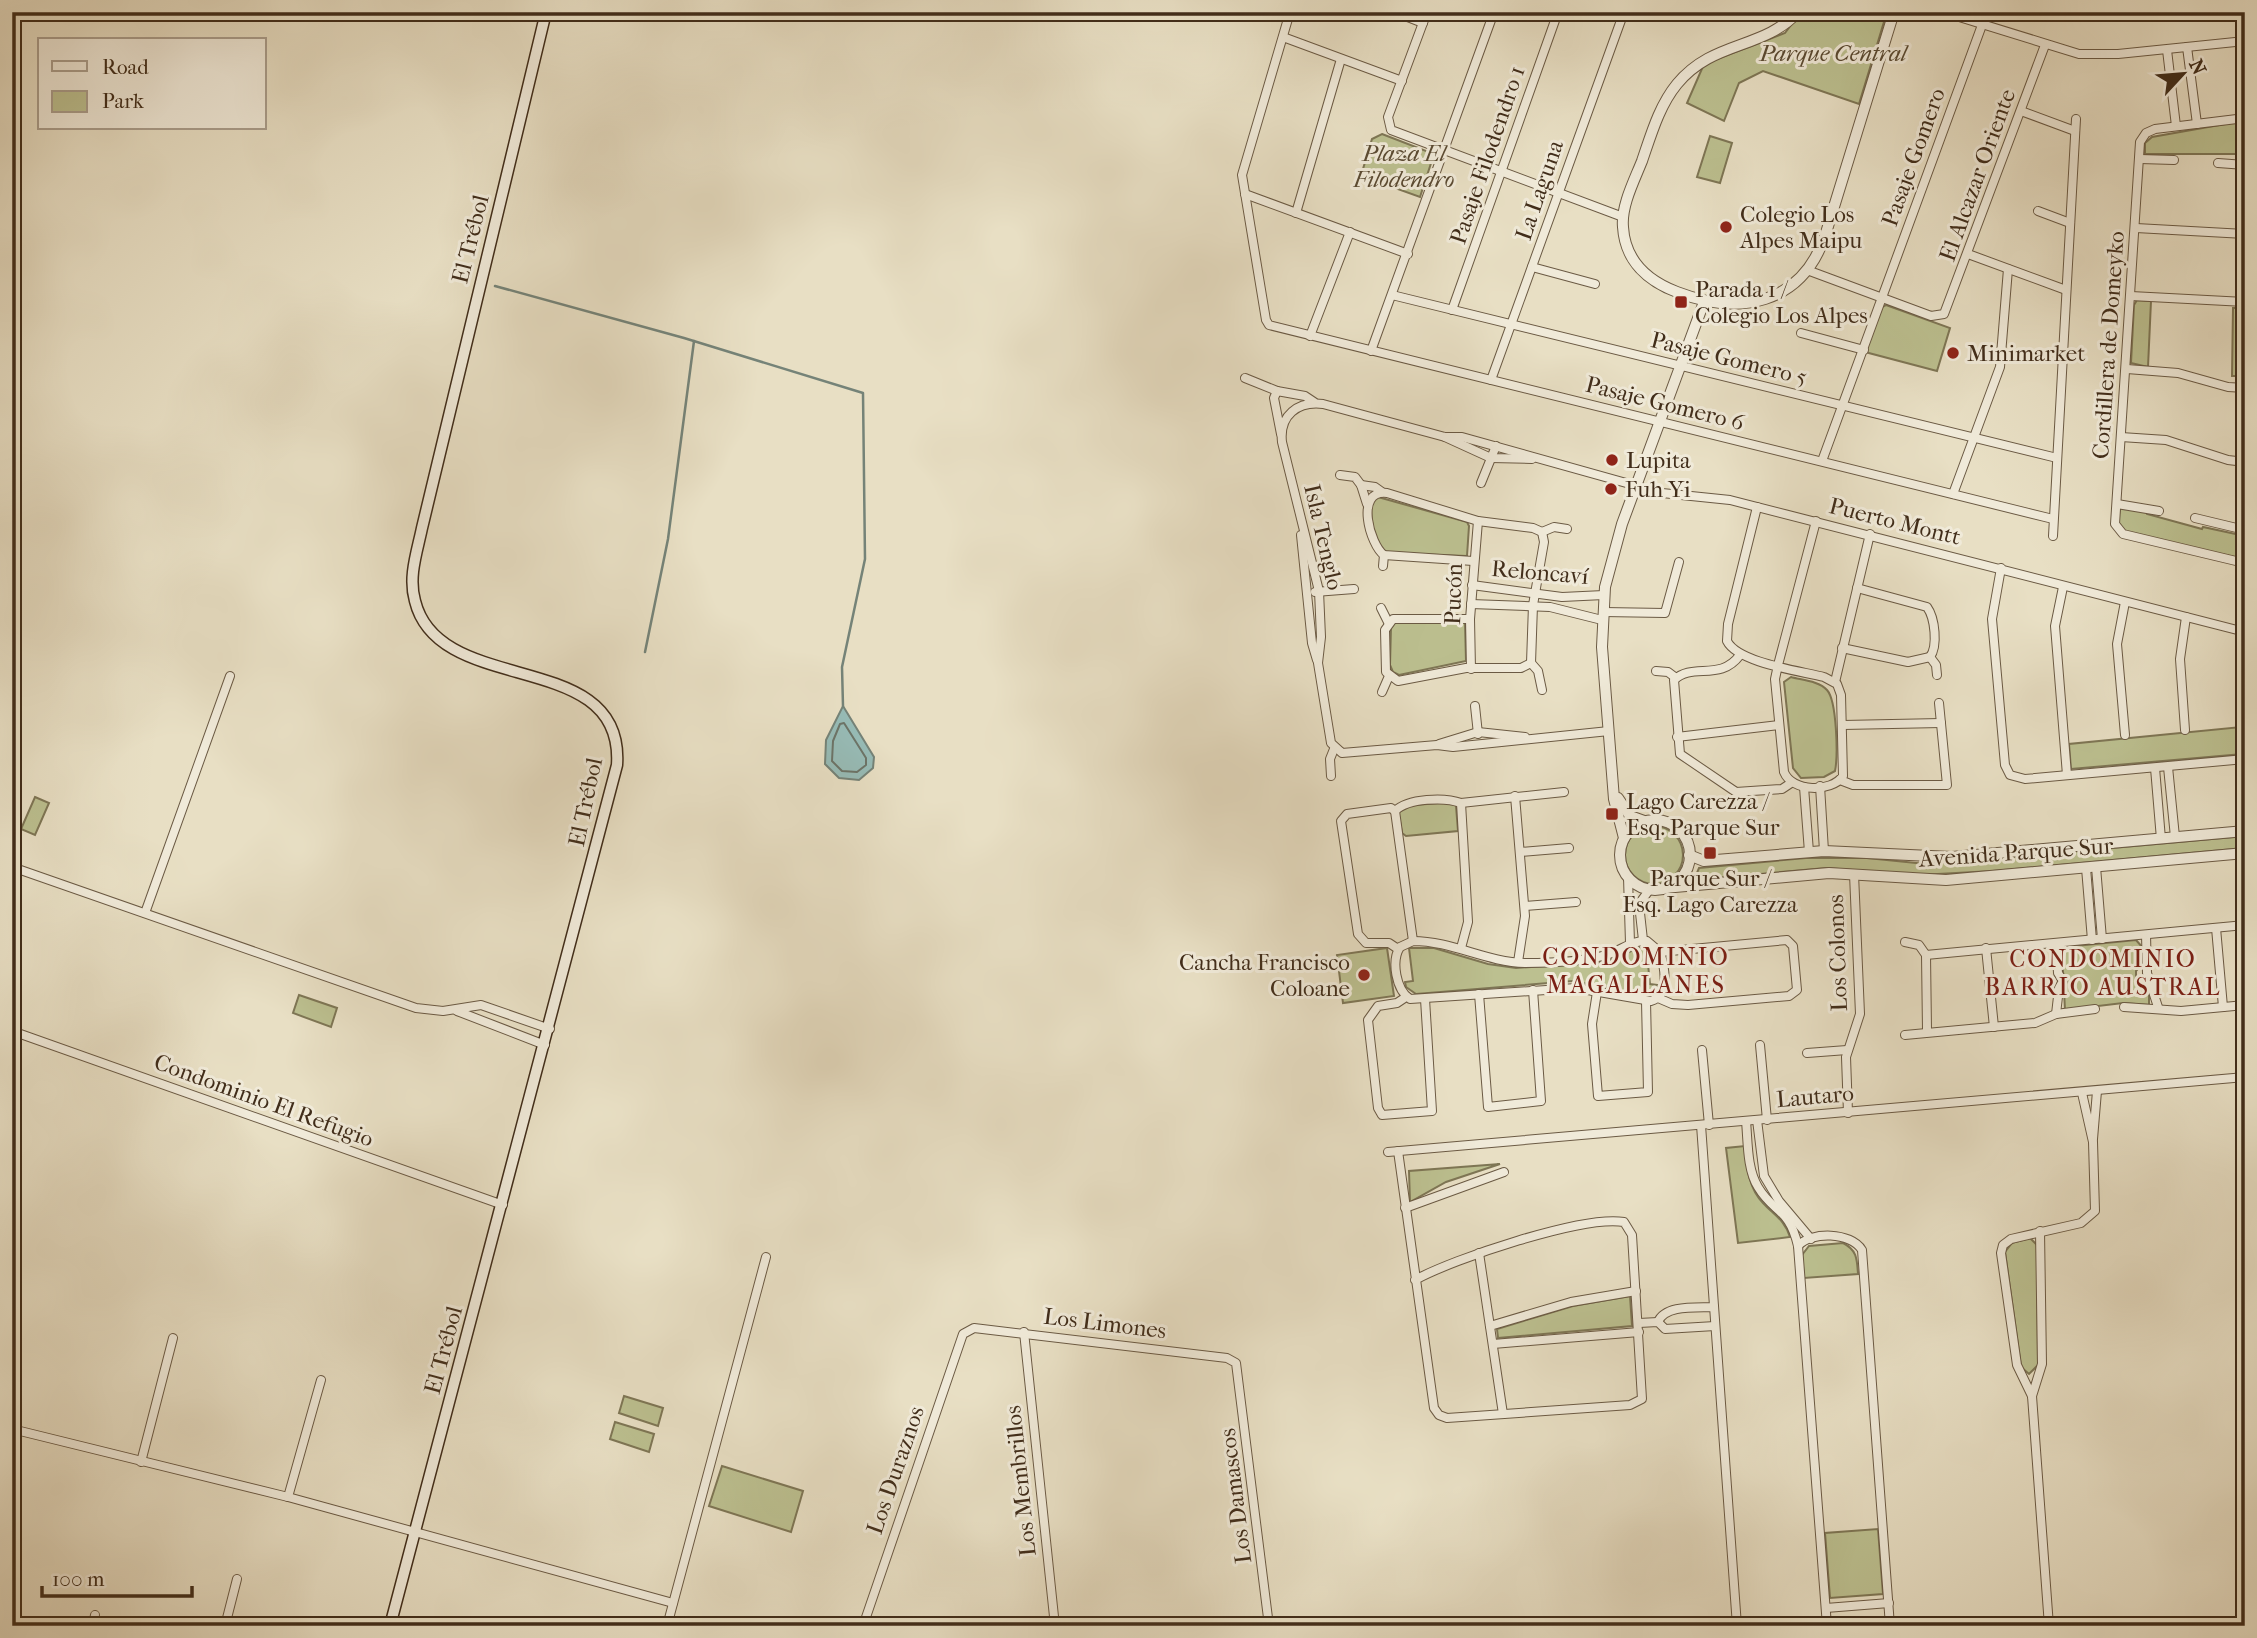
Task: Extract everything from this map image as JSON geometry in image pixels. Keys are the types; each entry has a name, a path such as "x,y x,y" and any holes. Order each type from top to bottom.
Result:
{"main road":[{"name":"El Trébol","path":"390,1626 616,774 616,739 600,711 578,693 458,652 440,640 425,625 417,609 412,578 546,12"}],"street":[{"path":"1290,12 1243,170 1245,194 1408,254"},
{"path":"1395,12 1423,23"},
{"path":"1427,12 1388,117 1389,126 1395,134 1623,217"},
{"path":"1371,351 1445,152 1444,143 1494,12"},
{"name":"Pasaje Filodendro 1","path":"1452,310 1558,12"},
{"name":"La Laguna","path":"1491,380 1624,12"},
{"path":"1798,12 1772,33 1710,55 1677,83 1658,116 1623,217 1626,244 1641,270 1659,284 1704,302 1728,306 1755,302 1785,289 1807,270 1825,236 1894,12"},
{"path":"1943,12 2045,44 2095,55 2245,41"},
{"name":"Pasaje Gomero","path":"1822,461 1982,25"},
{"path":"1283,37 1402,81"},
{"name":"El Alcazar Oriente","path":"1883,298 1931,316 1941,316 1948,309 2045,44"},
{"path":"2187,47 2197,124"},
{"path":"2167,50 2176,126"},
{"path":"1296,213 1341,59"},
{"path":"2021,111 2075,131"},
{"name":"Cordillera de Domeyko","path":"2245,118 2176,126 2146,133 2140,142 2115,524 2123,534 2236,561 2245,558"},
{"path":"2053,536 2076,119"},
{"path":"2140,159 2174,160"},
{"path":"2218,163 2245,165"},
{"name":"Pasaje Gomero 6","path":"1245,194 1268,324 2053,519"},
{"path":"2038,211 2070,223"},
{"path":"2136,228 2245,234"},
{"path":"1310,336 1350,232"},
{"path":"1968,254 2066,290"},
{"path":"1532,267 1595,284"},
{"path":"1953,494 2001,359 2008,269"},
{"path":"1807,270 1883,298"},
{"name":"Pasaje Gomero 5","path":"1392,295 2057,458"},
{"path":"2131,296 2245,302"},
{"path":"1630,943 1628,877 1620,855 1624,838 1614,788 1609,731 1602,616 1604,595 1612,554 1704,302"},
{"path":"1801,333 1864,349"},
{"path":"2127,369 2178,373 2228,387 2245,388"},
{"name":"Puerto Montt","path":"1245,378 1277,391 1305,396 1317,404 1445,437 1491,458 1535,459"},
{"name":"Isla Tenglo","path":"1277,391 1274,398 1281,435 1301,527 1319,591 1321,637 1318,663 1331,743 1338,751 1330,760 1331,776"},
{"path":"1281,435 1284,419 1292,411 1300,405 1317,404"},
{"name":"Puerto Montt","path":"1445,437 1462,437 1535,459 1594,472 1662,494 1718,497 1757,506 2245,632"},
{"path":"2121,437 2166,440 2228,460 2245,462"},
{"path":"1481,483 1496,446"},
{"path":"1340,475 1351,475 1361,485 1377,549 1384,555 1473,561"},
{"path":"1361,485 1376,487 1382,492 1478,521 1533,527 1542,533 1544,542 1534,593 1531,663 1538,671 1542,690"},
{"path":"1367,504 1372,496 1382,492"},
{"path":"2117,504 2159,511"},
{"path":"1757,506 1727,628 1727,641 1740,655 1835,682"},
{"path":"2195,518 2245,530"},
{"name":"Pucón","path":"1471,669 1470,619 1478,521"},
{"path":"1816,521 1775,679 1783,772 1791,783 1804,787 1840,780 1853,785 1947,785 1939,702"},
{"path":"1301,527 1301,550 1312,643 1318,663"},
{"path":"1542,533 1554,527 1567,529"},
{"path":"1840,780 1845,770 1843,725 1841,695 1835,682 1870,534"},
{"path":"1383,566 1384,555"},
{"name":"Reloncaví","path":"1471,604 1533,606 1602,616 1665,613 1679,562"},
{"path":"2001,568 1992,619 2005,765 2010,775 2025,779 2245,760"},
{"name":"Reloncaví","path":"1472,585 1562,597 1604,595"},
{"path":"2063,587 2055,626 2067,775"},
{"path":"1857,588 1927,607 1932,615 1934,649 1930,657"},
{"path":"1307,592 1354,589"},
{"path":"2125,602 2118,644 2125,735"},
{"path":"1381,607 1388,622 1385,668 1389,676 1405,681 1471,669 1521,668 1531,663"},
{"path":"1388,622 1401,617 1470,619"},
{"path":"2185,730 2180,659 2186,617"},
{"path":"1842,648 1908,662 1930,657"},
{"path":"2245,649 2241,673 2245,714"},
{"path":"1656,671 1676,678 1685,674 1722,670 1740,655"},
{"path":"1930,657 1935,661 1937,675"},
{"path":"145,913 230,676"},
{"path":"1382,692 1389,676"},
{"path":"1676,678 1674,684 1677,737 1682,757 1732,791 1782,789 1791,783"},
{"path":"1475,706 1479,744"},
{"path":"1843,725 1941,723"},
{"path":"1677,737 1779,725"},
{"path":"1338,751 1479,744 1525,737 1609,731"},
{"path":"1437,745 1478,732 1525,737"},
{"path":"2168,766 2175,838"},
{"path":"2155,768 2161,839"},
{"path":"1820,786 1824,851"},
{"path":"1804,787 1810,852"},
{"path":"1614,788 1630,816 1644,821 1661,820 1674,825 1685,838 1689,855 1682,876 1664,888 1650,889 1638,885 1628,877"},
{"path":"1395,811 1401,805 1451,799 1461,803 1564,792"},
{"path":"1515,796 1525,906 1518,962"},
{"path":"1461,803 1468,922 1461,948"},
{"path":"1395,811 1391,808 1343,816 1341,821 1359,934 1366,943 1388,943 1398,950"},
{"path":"1395,811 1413,942"},
{"path":"1624,838 1631,829 1644,821"},
{"name":"Avenida Parque Sur","path":"1689,855 1711,861 1824,851 1944,857 2245,831"},
{"path":"1520,852 1569,848"},
{"name":"Avenida Parque Sur","path":"1664,888 1820,874 1934,880 2245,853"},
{"path":"12,867 416,1008 457,1011 488,1006 550,1029"},
{"path":"2091,867 2102,939"},
{"path":"2091,867 2092,940"},
{"name":"Los Colonos","path":"1848,1112 1847,1050 1859,1019 1854,874"},
{"path":"1643,940 1639,904 1650,889"},
{"path":"1525,906 1576,902"},
{"path":"1926,955 2244,925"},
{"path":"2216,928 2223,1007"},
{"path":"2146,935 2147,973 2158,1007"},
{"path":"1406,997 1400,988 1396,958 1398,950 1413,942 1461,948 1486,957 1518,962 1601,956 1643,940 1660,952 1787,940 1793,946 1796,993 1789,996 1679,1005 1658,998 1646,1001 1576,988 1425,999 1406,997 1397,1003 1378,1006 1368,1020 1378,1108 1382,1115 1432,1111 1425,999"},
{"path":"1905,942 1919,945 1926,955 1927,1030"},
{"path":"2056,943 2058,973 2063,981 2059,988 2056,1014"},
{"path":"1986,948 1994,1027"},
{"path":"1658,998 1664,982 1660,952"},
{"path":"1479,994 1488,1107 1541,1101 1533,990"},
{"path":"1597,992 1592,1024 1598,1096 1648,1091 1646,1001"},
{"path":"2124,1007 2158,1007 2180,1011 2245,1005"},
{"path":"1905,1034 2042,1022 2056,1014 2095,1009"},
{"path":"457,1011 545,1045"},
{"name":"Condominio El Refugio","path":"12,1031 503,1205"},
{"path":"1760,1045 1767,1119"},
{"path":"1703,1049 1715,1326 1737,1626"},
{"path":"1807,1053 1847,1050"},
{"name":"Lautaro","path":"1405,1208 1393,1152 2245,1077"},
{"path":"2032,1396 2017,1365 2001,1253 2003,1245 2011,1239 2081,1223 2093,1215 2097,1202 2093,1142 2097,1091"},
{"path":"2081,1093 2093,1142"},
{"path":"1746,1121 1755,1180 1762,1193 1788,1218 1798,1246 1827,1626"},
{"path":"1757,1121 1764,1176 1783,1206 1811,1238"},
{"path":"1415,1280 1479,1254 1572,1228 1623,1222 1632,1232 1643,1391 1640,1401 1630,1405 1447,1418 1436,1413 1415,1280 1405,1208 1504,1172"},
{"path":"2040,1231 2040,1373 2032,1396 2049,1626"},
{"path":"1798,1246 1811,1238 1848,1237 1862,1250 1891,1626"},
{"path":"1479,1254 1503,1414"},
{"path":"667,1626 766,1257"},
{"path":"1490,1326 1571,1302 1636,1291"},
{"path":"1493,1344 1639,1327 1658,1322 1668,1311 1714,1307"},
{"path":"1658,1322 1665,1329 1715,1326"},
{"name":"Los Limones","path":"968,1329 1024,1332 1227,1358 1236,1363"},
{"name":"Los Duraznos","path":"863,1626 963,1334 968,1329"},
{"name":"Los Membrillos","path":"1024,1332 1055,1626"},
{"path":"141,1462 173,1338"},
{"name":"Los Damascos","path":"1236,1363 1269,1626"},
{"path":"2021,1375 2040,1373"},
{"path":"288,1497 321,1380"},
{"path":"12,1430 415,1530 673,1603"},
{"path":"225,1626 237,1579"},
{"path":"1826,1608 1889,1603"},
{"path":"93,1626 95,1615"}],"green space":[{"name":"Parque Central","path":"1801,12 1887,12 1859,104 1763,71 1739,83 1724,121 1687,103 1704,64 1785,33"},
{"path":"2242,121 2245,154 2145,154 2145,143 2152,137"},
{"name":"Plaza El Filodendro","path":"1382,134 1434,154 1420,197 1367,178 1363,169 1372,139"},
{"path":"1710,136 1732,143 1720,183 1697,177"},
{"path":"2137,300 2151,301 2148,367 2131,363 2134,305"},
{"path":"1886,305 1950,328 1937,371 1865,352 1882,307"},
{"path":"2233,308 2245,308 2245,376 2232,376"},
{"path":"1378,497 1467,522 1467,556 1385,553 1375,536 1372,521 1372,501"},
{"path":"2120,507 2146,510 2147,514 2202,529 2203,527 2245,536 2245,554 2238,558 2125,532 2118,522"},
{"path":"1394,623 1465,623 1466,661 1399,675 1393,672 1390,665 1391,628"},
{"path":"1791,677 1820,685 1827,690 1833,705 1836,764 1835,771 1824,777 1801,778 1793,768 1784,682"},
{"path":"2241,727 2243,754 2071,769 2069,744"},
{"path":"35,797 49,803 35,835 21,829"},
{"path":"1451,802 1456,806 1458,831 1406,836 1402,833 1398,810 1403,806"},
{"path":"1648,826 1660,826 1675,834 1683,849 1683,861 1675,876 1660,884 1648,884 1633,876 1625,861 1625,849 1633,834"},
{"path":"2245,836 2245,848 1993,871 1919,875 1826,868 1694,880 1699,868 1806,858 1867,858 1926,864"},
{"path":"2136,940 2143,948 2144,962 2136,971 2136,976 2149,989 2149,1005 2123,1003 2065,1010 2062,952 2065,947"},
{"path":"1643,946 1653,952 1657,963 1648,964 1650,984 1658,985 1657,990 1647,996 1573,981 1416,994 1406,987 1405,982 1413,981 1409,948 1434,948 1488,964 1516,968 1606,962"},
{"path":"1387,948 1394,996 1343,1003 1337,955"},
{"path":"299,995 337,1008 331,1027 293,1013"},
{"path":"1745,1146 1754,1191 1782,1222 1790,1237 1738,1243 1726,1148"},
{"path":"1500,1164 1446,1182 1410,1202 1409,1171"},
{"path":"2030,1238 2037,1245 2038,1365 2029,1374 2021,1367 2005,1252 2012,1243"},
{"path":"1843,1243 1855,1256 1858,1274 1804,1278 1802,1255 1809,1246"},
{"path":"1630,1296 1632,1326 1498,1338 1497,1329 1573,1306"},
{"path":"624,1396 663,1408 658,1426 619,1413"},
{"path":"615,1422 654,1434 649,1452 610,1439"},
{"path":"722,1466 803,1491 791,1532 709,1506"},
{"path":"1878,1529 1883,1594 1830,1598 1825,1533"}],"water":[{"path":"843,706 874,757 873,768 859,780 839,778 825,764 826,740"}],"waterway":[{"path":"495,286 684,338 863,393 865,559 842,667 843,706"},
{"path":"645,652 668,539 694,341"}],"place":[{"name":"Colegio Los Alpes Maipu","path":"1726,227"},
{"name":"Parada 1 / Colegio Los Alpes","path":"1681,302"},
{"name":"Minimarket","path":"1953,353"},
{"name":"Lupita","path":"1612,460"},
{"name":"Fuh Yi","path":"1611,489"},
{"name":"Lago Carezza / Esq. Parque Sur","path":"1612,814"},
{"name":"Parque Sur / Esq. Lago Carezza","path":"1710,853"},
{"name":"Cancha Francisco Coloane","path":"1364,975"}],"district":[{"name":"CONDOMINIO MAGALLANES","path":"1636,971"},
{"name":"CONDOMINIO BARRIO AUSTRAL","path":"2103,973"}]}
